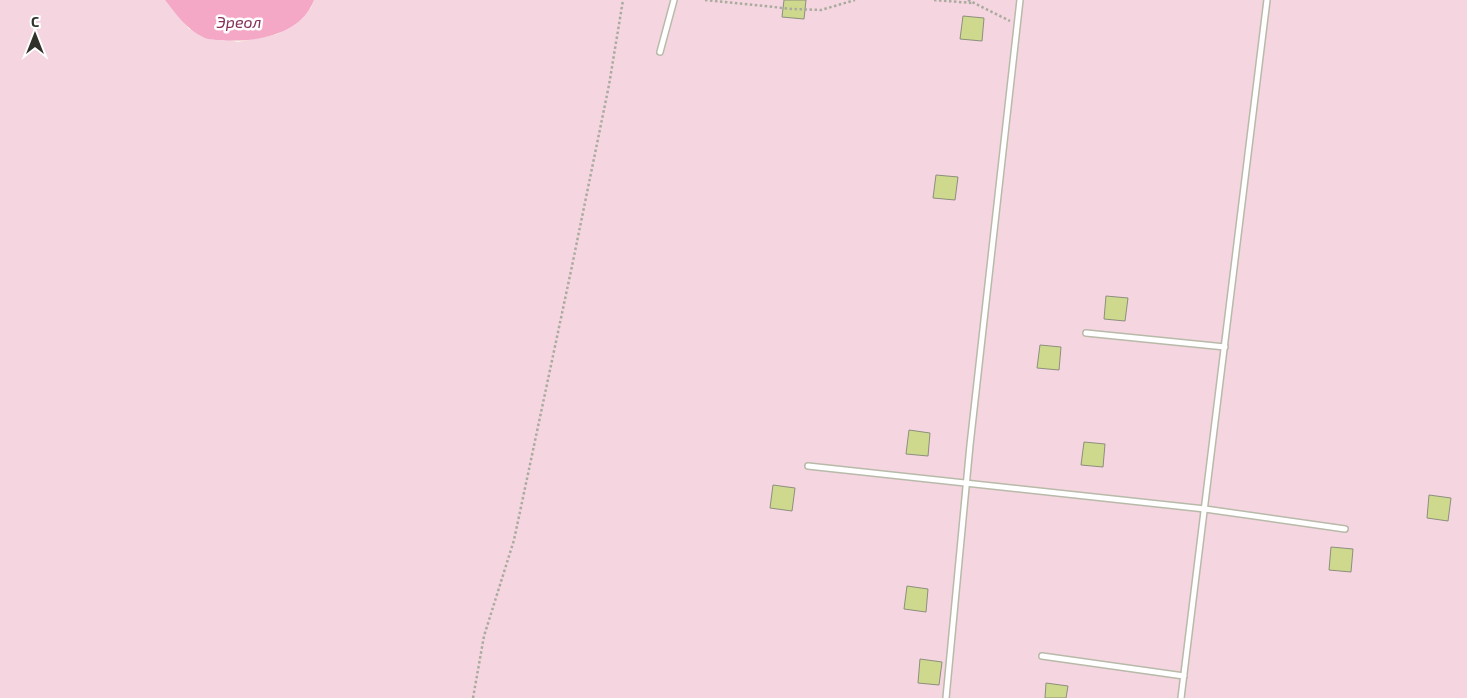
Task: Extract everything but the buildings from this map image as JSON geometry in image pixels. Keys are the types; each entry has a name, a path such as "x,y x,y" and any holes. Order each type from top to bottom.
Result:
{"lane":[{"path":"660,52 674,0"},
{"path":"946,698 966,483 1020,0"},
{"path":"1181,698 1267,0"},
{"path":"1086,333 1224,347"},
{"path":"808,466 1205,509 1345,529"},
{"path":"1042,656 1184,676"}],"path":[{"path":"474,698 484,636 514,540 609,85 623,0"},
{"path":"705,0 821,10 855,0"},
{"path":"934,0 974,3"},
{"path":"968,0 1016,24"}],"shaded area":[{"path":"0,0 165,0 189,29 238,42 278,34 311,8 314,0 1467,0 1467,698 0,698"}],"water":[{"name":"Эреол","path":"165,0 314,0 308,12 288,29 262,38 235,41 210,39 197,34 182,21"}]}
